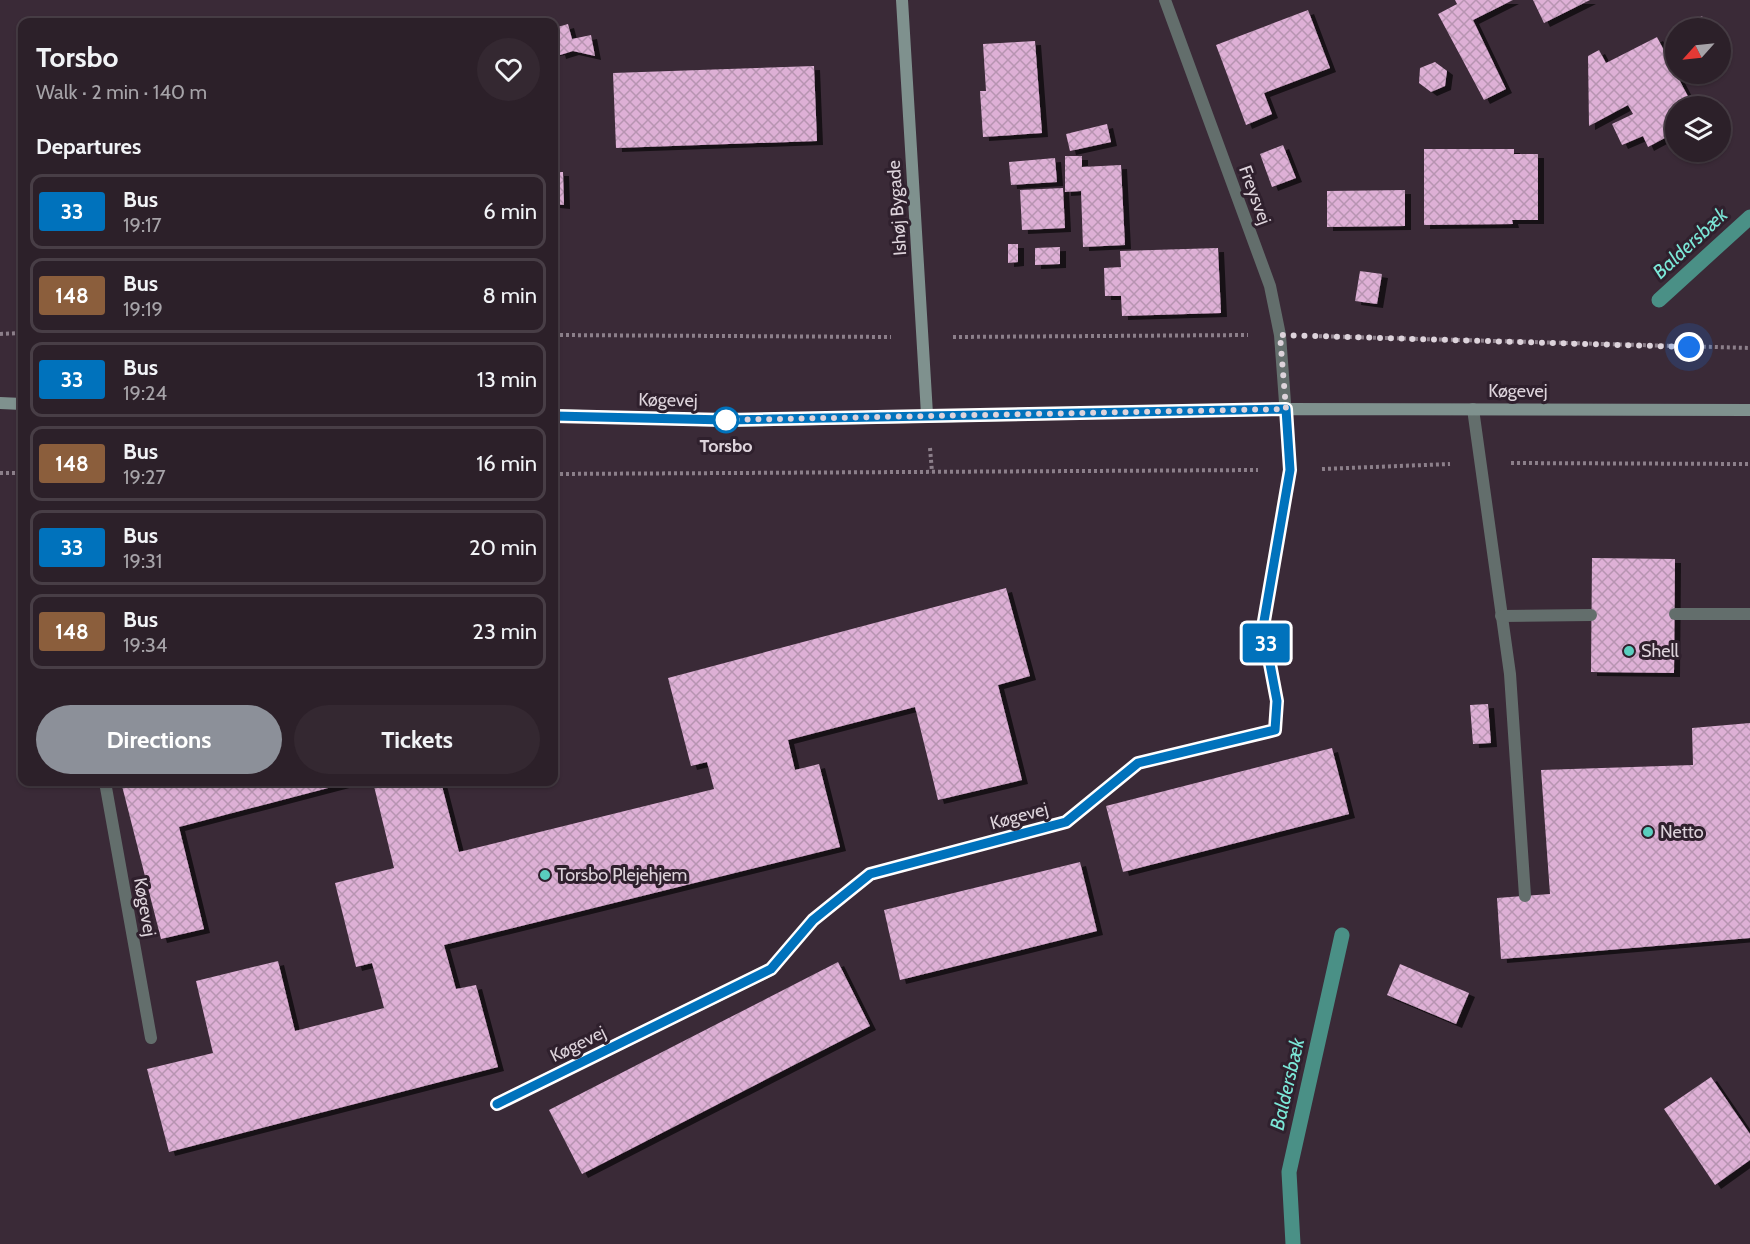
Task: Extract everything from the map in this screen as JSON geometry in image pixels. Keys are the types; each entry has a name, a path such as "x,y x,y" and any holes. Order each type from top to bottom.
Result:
{"street":[{"name":"Ishøj Bygade","path":"902,0 927,414"},
{"name":"Freysvej","path":"1165,0 1270,286 1280,335 1286,409"},
{"path":"0,403 18,404"},
{"name":"Køgevej","path":"497,1104 771,969 813,920 870,874 1066,822 1138,763 1275,730 1277,701 1263,627 1290,470 1286,409"},
{"name":"Køgevej","path":"558,416 726,420 927,414 1286,409 1750,410"},
{"path":"1473,410 1510,674 1526,896"},
{"path":"1675,614 1750,614"},
{"path":"1501,616 1591,615"},
{"name":"Køgevej","path":"106,786 151,1038"}],"path":[{"path":"0,334 18,333"},
{"path":"558,335 922,337 1280,335 1750,348"},
{"path":"558,474 1290,470 1480,463 1750,464"},
{"path":"0,473 18,473"}],"building":[{"path":"1455,0 1513,0 1473,20 1506,89 1484,100 1438,14 1457,4"},
{"path":"1533,0 1590,0 1544,23"},
{"path":"1308,10 1330,68 1264,93 1272,114 1246,125 1216,45"},
{"path":"568,24 572,39 591,35 595,56 573,51 560,55 558,27"},
{"path":"1657,37 1665,52 1665,84 1682,84 1688,96 1665,96 1665,138 1648,147 1643,136 1622,145 1612,124 1633,114 1628,105 1589,126 1588,56 1599,50 1606,63"},
{"path":"1035,41 1042,133 983,137 980,91 986,91 983,44"},
{"path":"1435,62 1447,71 1445,86 1431,92 1419,83 1420,68"},
{"path":"814,66 817,141 616,148 613,73"},
{"path":"1107,124 1111,142 1070,151 1066,134"},
{"path":"1283,145 1296,178 1272,187 1260,154"},
{"path":"1424,149 1514,149 1514,154 1538,154 1538,220 1512,220 1513,224 1424,225"},
{"path":"1065,156 1082,156 1082,167 1121,165 1125,245 1083,247 1081,191 1065,192"},
{"path":"1055,158 1057,182 1011,185 1009,162"},
{"path":"558,172 563,172 564,205 558,204"},
{"path":"1063,188 1065,228 1022,230 1020,190"},
{"path":"1405,190 1405,226 1327,227 1327,191"},
{"path":"1008,244 1018,244 1018,262 1008,263"},
{"path":"1060,247 1060,264 1035,265 1035,248"},
{"path":"1218,248 1221,313 1122,316 1121,296 1105,296 1104,268 1121,267 1120,251"},
{"path":"1360,271 1382,274 1377,304 1355,301"},
{"path":"1592,558 1675,559 1674,673 1591,672"},
{"name":"Torsbo Plejehjem","path":"1006,588 1030,676 998,685 1022,780 938,800 915,707 788,740 795,770 819,764 840,847 444,945 456,989 476,985 498,1067 169,1152 147,1069 213,1053 196,981 278,961 295,1031 384,1008 372,963 356,967 335,883 394,868 374,786 442,786 459,852 714,789 707,762 691,766 668,678"},
{"path":"1488,704 1491,743 1473,744 1470,705"},
{"name":"Netto","path":"1750,723 1750,938 1501,959 1497,898 1550,894 1541,770 1693,765 1692,728"},
{"path":"1332,748 1349,814 1123,872 1106,806"},
{"path":"122,786 336,786 179,827 204,929 161,939"},
{"path":"1080,862 1097,931 900,980 884,910"},
{"path":"838,962 870,1026 582,1174 549,1110"},
{"path":"1400,964 1469,993 1456,1024 1387,995"},
{"path":"1711,1077 1750,1134 1750,1160 1715,1185 1664,1109"}],"waterway":[{"name":"Baldersbæk","path":"1659,300 1750,217"},
{"name":"Baldersbæk","path":"1293,1244 1289,1172 1342,935"}],"bus line":[{"name":"33","path":"497,1104 771,969 813,920 870,874 1066,822 1138,763 1275,730 1277,701 1263,627 1290,470 1286,409 927,414 726,420 558,416"}],"place":[{"name":"Torsbo","path":"726,420"},
{"name":"Shell","path":"1629,651"},
{"name":"Netto","path":"1648,832"},
{"name":"Torsbo Plejehjem","path":"545,875"}],"route":[{"path":"726,420 927,414 1286,409 1280,335 1689,347"}]}
